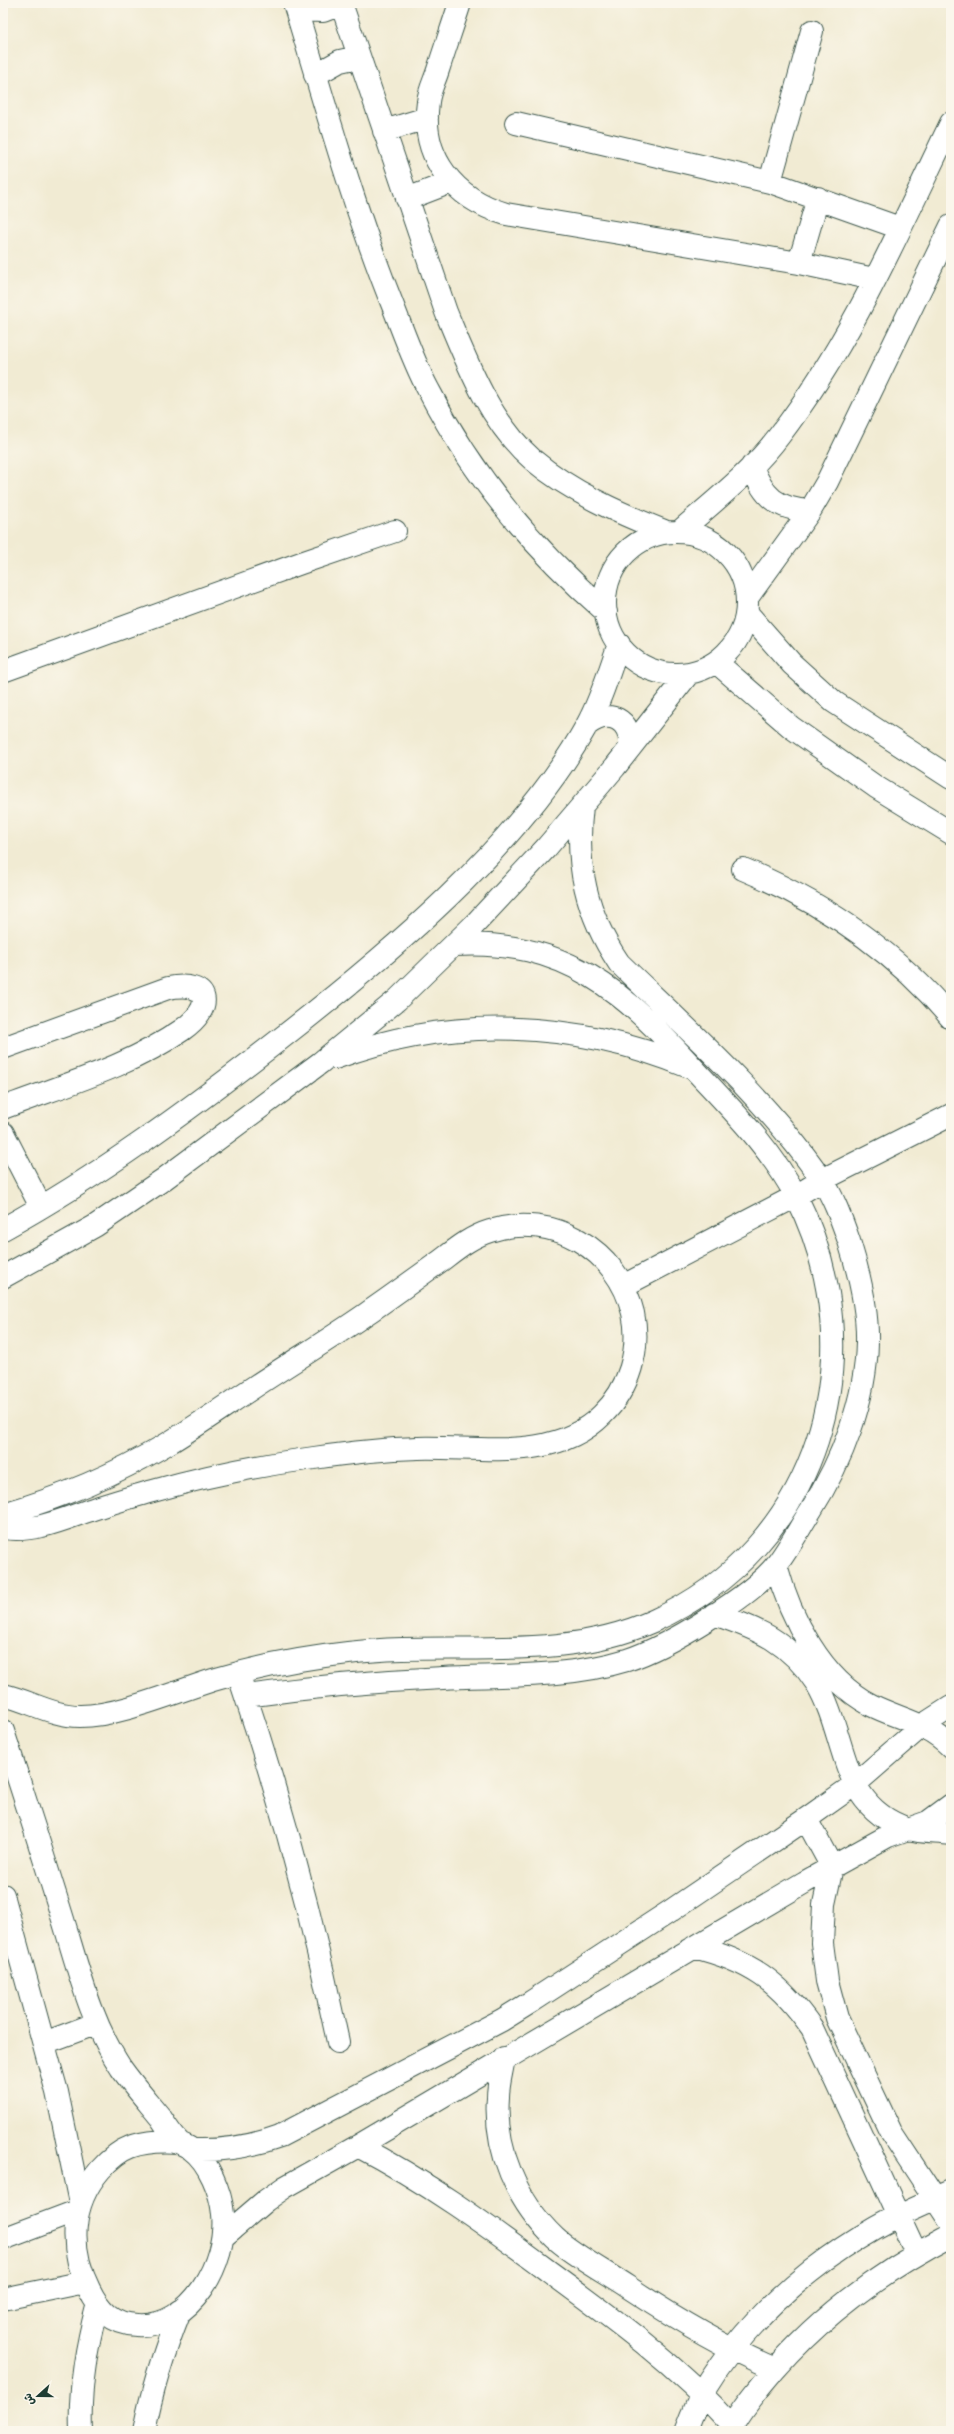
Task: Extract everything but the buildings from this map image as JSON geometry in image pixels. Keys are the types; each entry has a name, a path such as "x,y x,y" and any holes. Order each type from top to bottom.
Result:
{"street":[{"path":"460,3 428,101 427,118 433,152 451,182 475,202 506,214 799,263 874,280"},
{"path":"606,612 567,578 534,544 504,507 476,469 428,388 370,250 295,7 319,11 342,4 358,57 446,312 464,357 502,424 533,460 568,484 614,511 671,532 693,534 720,547 739,569 747,605 743,627 737,641 716,662 689,673 676,674 650,669 627,655 613,635 606,612 607,587 618,562 638,543 671,532 752,466 779,436 847,334 951,123"},
{"path":"770,182 812,31"},
{"path":"315,75 340,61 358,57"},
{"path":"384,131 427,118"},
{"path":"516,123 770,182 900,228"},
{"path":"407,199 451,182"},
{"path":"799,263 818,198"},
{"path":"747,605 810,511 846,447 951,226"},
{"path":"752,466 762,488 779,504 794,510 810,511"},
{"path":"3,672 301,563 395,532"},
{"path":"747,605 792,664 834,702 951,778"},
{"path":"3,1229 133,1150 178,1117 339,993 413,928 508,833 538,798 587,725 604,689 619,644"},
{"path":"716,662 791,727 876,787 951,832"},
{"path":"3,1277 112,1215 164,1179 320,1063 397,1000 454,945 546,848 630,748 689,673"},
{"path":"587,725 604,716 613,717 628,729 631,738 630,748"},
{"path":"246,1696 317,1686 439,1678 545,1674 590,1669 628,1660 661,1646 714,1614 750,1589 776,1565 831,1479 856,1404 866,1357 867,1342 864,1304 854,1258 844,1229 822,1180 737,1079 619,963 606,944 588,901 582,878 579,854 582,806"},
{"path":"743,869 813,901 845,921 906,969 951,1018"},
{"path":"3,1695 60,1715 103,1715 238,1674 306,1659 351,1652 447,1647 524,1647 592,1641 622,1632 658,1618 706,1591 730,1571 769,1530 799,1484 820,1432 827,1404 834,1347 828,1290 815,1241 796,1196 772,1156 745,1122 696,1070 643,1017 607,985 564,961 520,947 498,944 454,945"},
{"path":"3,1048 168,988 192,986 200,991 204,999 202,1010 197,1017 165,1041 102,1071 3,1108"},
{"path":"320,1063 387,1041 456,1029 505,1028 561,1031 596,1037 664,1057 696,1070"},
{"path":"623,1286 796,1196 822,1180 951,1115"},
{"path":"3,1133 41,1207"},
{"path":"3,1514 96,1480 166,1444 364,1316 466,1241 487,1231 509,1226 532,1225 554,1229 576,1237 595,1250 611,1267 623,1286 635,1322 633,1359 628,1377 620,1394 600,1418 580,1433 563,1441 526,1448 416,1448 310,1458 213,1476 154,1491 46,1526 3,1528"},
{"path":"776,1565 782,1587 796,1621 825,1664 840,1681 870,1704 923,1725 939,1734 951,1746"},
{"path":"714,1614 756,1628 791,1654 807,1670 819,1689 831,1714 854,1785 878,1812 910,1829 951,1834"},
{"path":"238,1674 286,1823 306,1895 338,2042"},
{"path":"3,2239 78,2207 91,2180 108,2161 129,2147 153,2141 223,2151 252,2146 280,2136 497,2023 664,1916 806,1819 854,1785 923,1725 951,1707"},
{"path":"3,1731 95,2024 122,2068 207,2170 218,2191 223,2213 224,2236 219,2258 209,2278 180,2311 163,2354 150,2399 144,2431"},
{"path":"224,2236 265,2201 295,2180 358,2146 504,2058 832,1867 888,1836 928,1822 951,1805"},
{"path":"806,1819 832,1867 824,1904 822,1942 827,1981 837,2018 891,2132 942,2195 951,2223"},
{"path":"3,1895 67,2132 78,2207 74,2237 78,2262 85,2282 97,2306 116,2320 137,2325 160,2322 180,2311"},
{"path":"694,1947 723,1954 750,1966 774,1983 795,2004 812,2028 916,2253"},
{"path":"44,2043 95,2024"},
{"path":"504,2058 498,2097 500,2136 510,2174 529,2209 556,2238 666,2313 734,2350 775,2369"},
{"path":"358,2146 407,2172 480,2221 650,2346 702,2393 731,2429 775,2369 806,2336 840,2305 916,2253 951,2235"},
{"path":"686,2431 702,2393 769,2307 808,2272 850,2241 898,2215 942,2195"},
{"path":"3,2299 85,2282"},
{"path":"81,2431 80,2401 83,2369 97,2306"}]}
